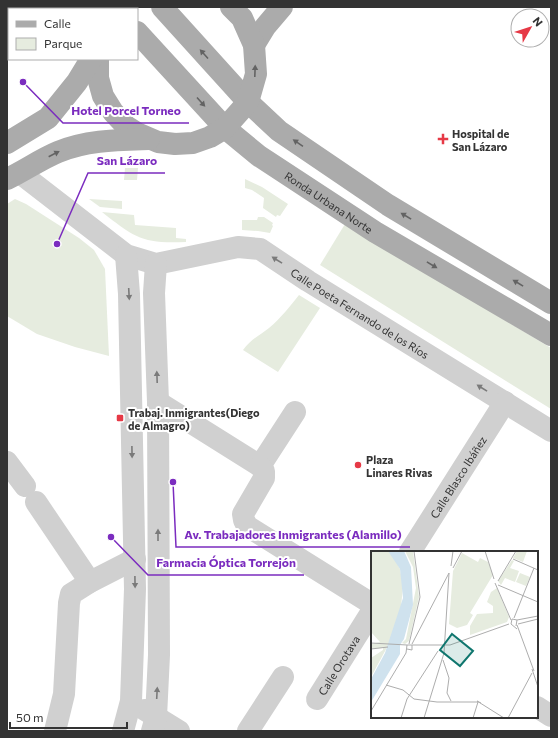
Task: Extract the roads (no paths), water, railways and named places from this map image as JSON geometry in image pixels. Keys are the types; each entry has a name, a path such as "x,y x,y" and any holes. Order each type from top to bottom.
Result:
{"main road":[{"path":"162,7 248,102 279,131 388,205 551,303"},
{"path":"98,60 98,78 103,96 113,112 126,126 137,133 158,142 175,144 193,143 210,137 225,128 248,102 256,74 254,45 242,18 231,7"},
{"path":"254,45 265,27 282,7"},
{"name":"Ronda Urbana Norte","path":"138,33 225,128 259,156 375,232 551,336"},
{"path":"7,143 48,118 77,82 90,60"},
{"path":"13,176 55,153 87,143 113,140 150,139"}],"street":[{"path":"13,176 126,255 156,264 154,293 158,402 159,655 154,724"},
{"name":"Calle Poeta Fernando de los Ríos","path":"156,264 238,247 260,249 551,431"},
{"path":"123,731 131,701 135,589 129,294 126,255"},
{"path":"158,402 260,466 264,471 264,478 244,514 244,520 247,526 371,603"},
{"name":"Calle Blasco Ibáñez","path":"411,551 505,402"},
{"path":"260,466 295,412"},
{"path":"7,462 90,582"},
{"path":"55,731 64,694 69,603 71,594 90,582 135,559"},
{"name":"Calle Orotava","path":"317,699 371,613"},
{"path":"248,731 283,677"},
{"path":"131,701 154,724 179,731"},
{"path":"538,708 551,716"}],"place":[{"name":"Hotel Porcel Torneo","path":"23,82"},
{"name":"Hospital de San Lázaro","path":"443,139"},
{"name":"San Lázaro","path":"57,244"},
{"name":"Trabaj. Inmigrantes(Diego de Almagro)","path":"120,418"},
{"name":"Plaza Linares Rivas","path":"358,465"},
{"name":"Av. Trabajadores Inmigrantes (Alamillo)","path":"173,482"},
{"name":"Farmacia Óptica Torrejón","path":"111,537"}]}
